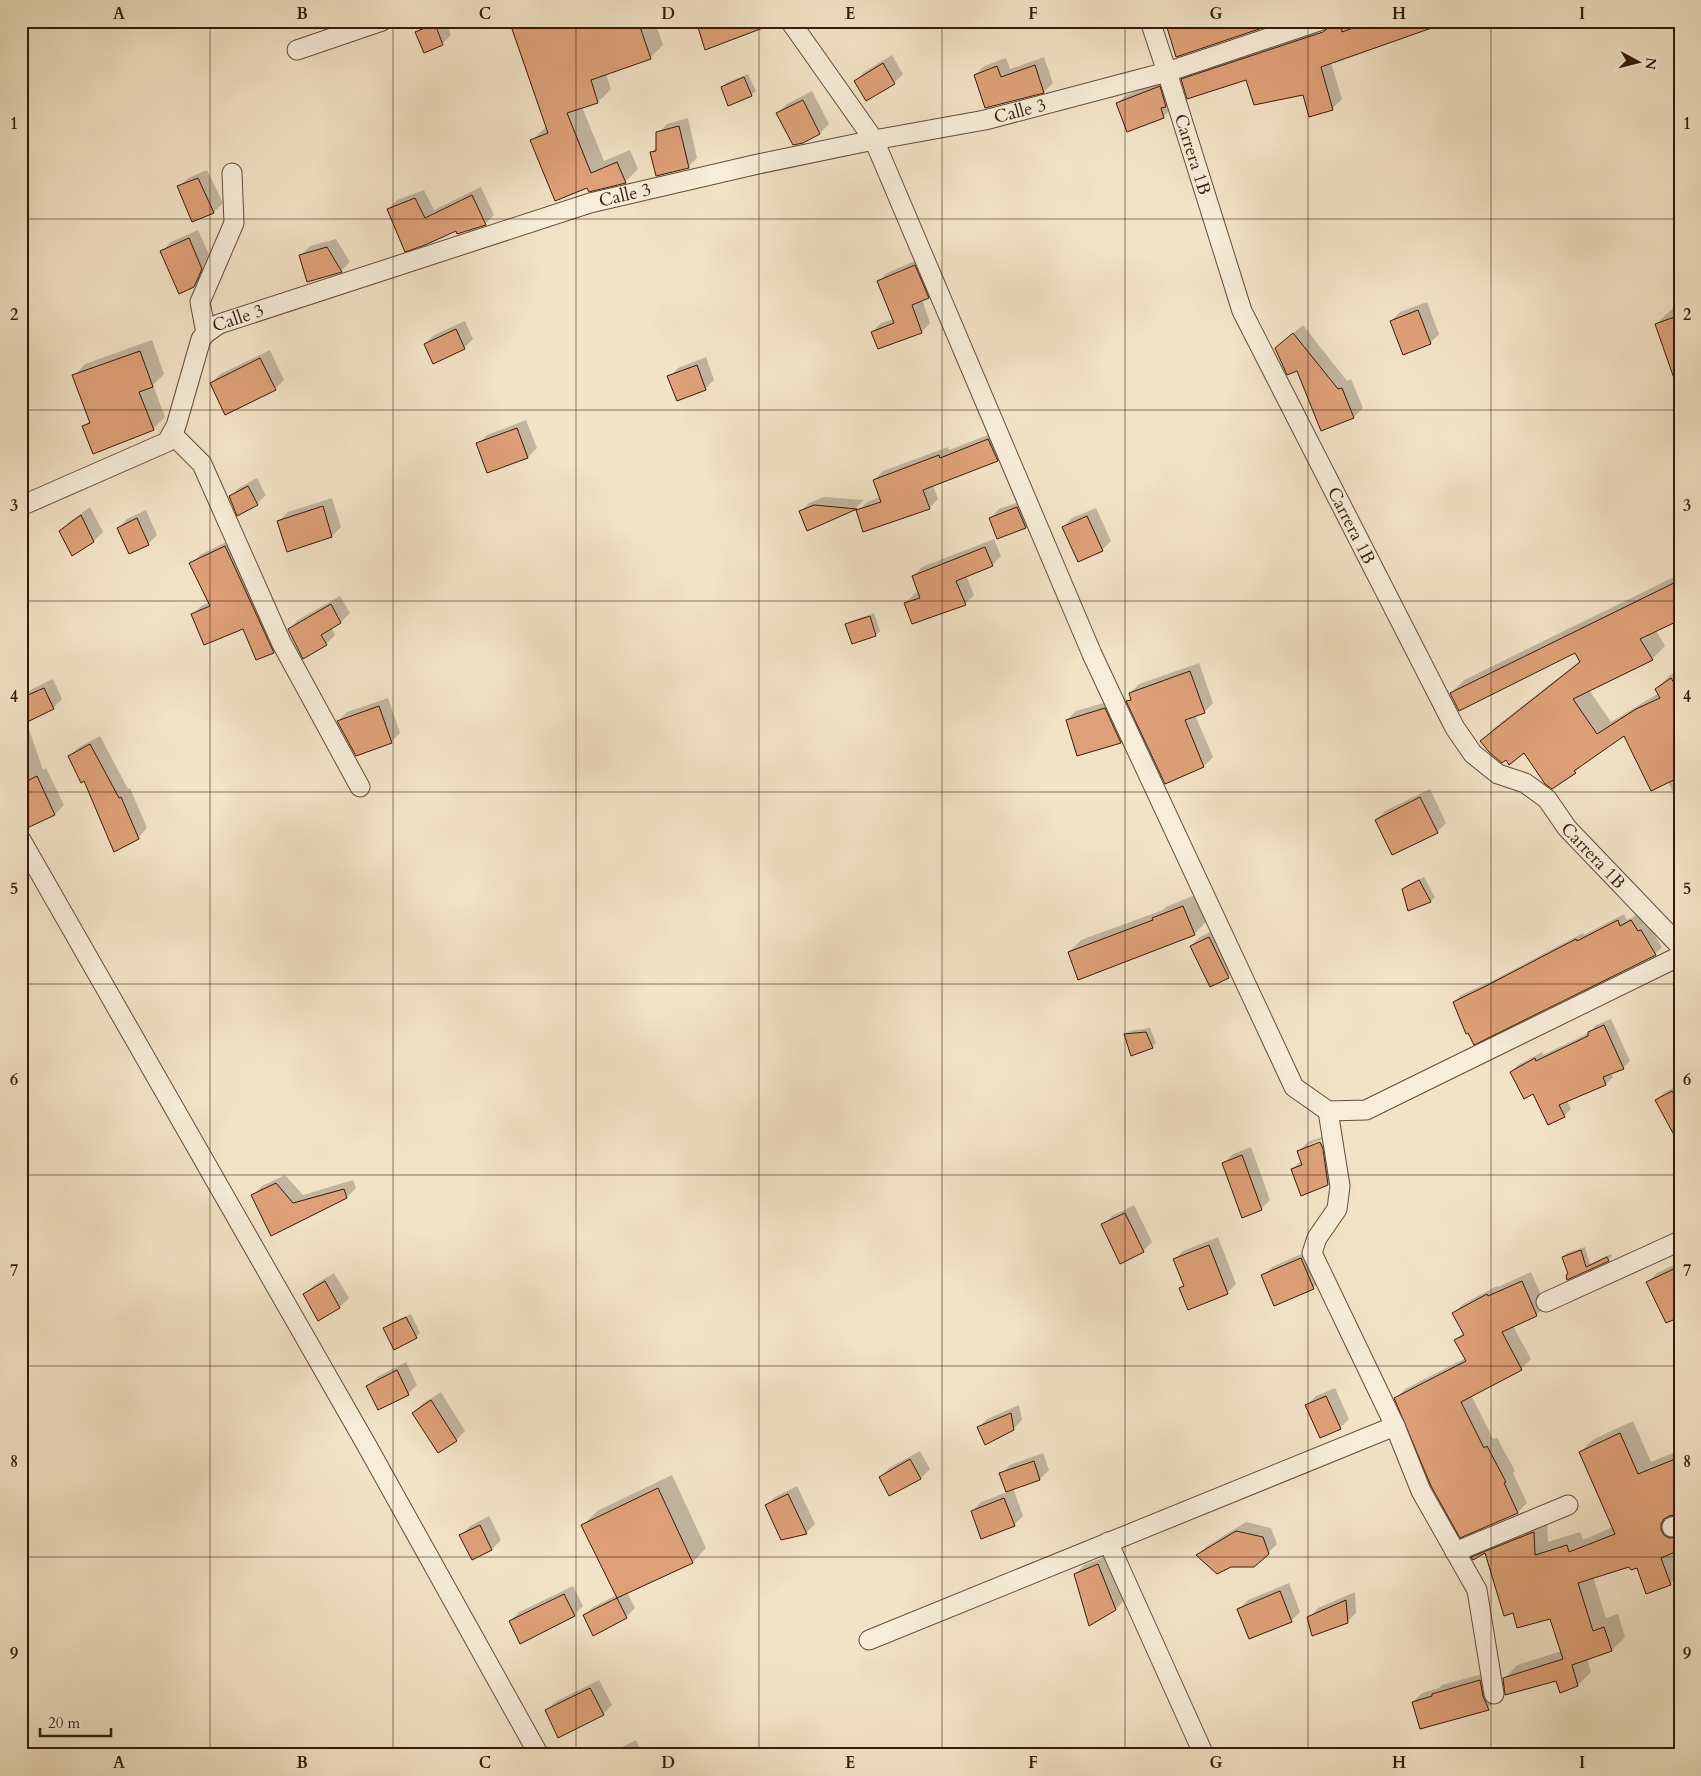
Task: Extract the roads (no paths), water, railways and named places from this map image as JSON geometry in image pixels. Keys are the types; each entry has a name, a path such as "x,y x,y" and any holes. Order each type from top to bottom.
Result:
{"street":[{"path":"297,50 382,21"},
{"path":"790,21 874,140 1092,654 1294,1088 1328,1112 1366,1110 1680,956"},
{"name":"Carrera 1B","path":"1150,21 1168,72 1242,311 1455,728 1473,754 1498,774 1525,783 1547,799 1566,828 1680,946"},
{"name":"Calle 3","path":"172,434 201,339 219,324 590,203 758,164 985,120 1168,72 1319,21"},
{"path":"206,333 200,302 234,223 232,173"},
{"path":"21,506 167,442 172,434 202,464 281,642 360,788"},
{"path":"21,840 366,1444 539,1755"},
{"path":"1328,1112 1340,1186 1336,1208 1317,1238 1312,1253 1395,1426 1421,1491 1476,1590 1494,1694"},
{"path":"1546,1302 1680,1241"},
{"path":"869,1640 1395,1426"},
{"path":"1455,1552 1568,1505"},
{"path":"1108,1542 1204,1755"}]}
